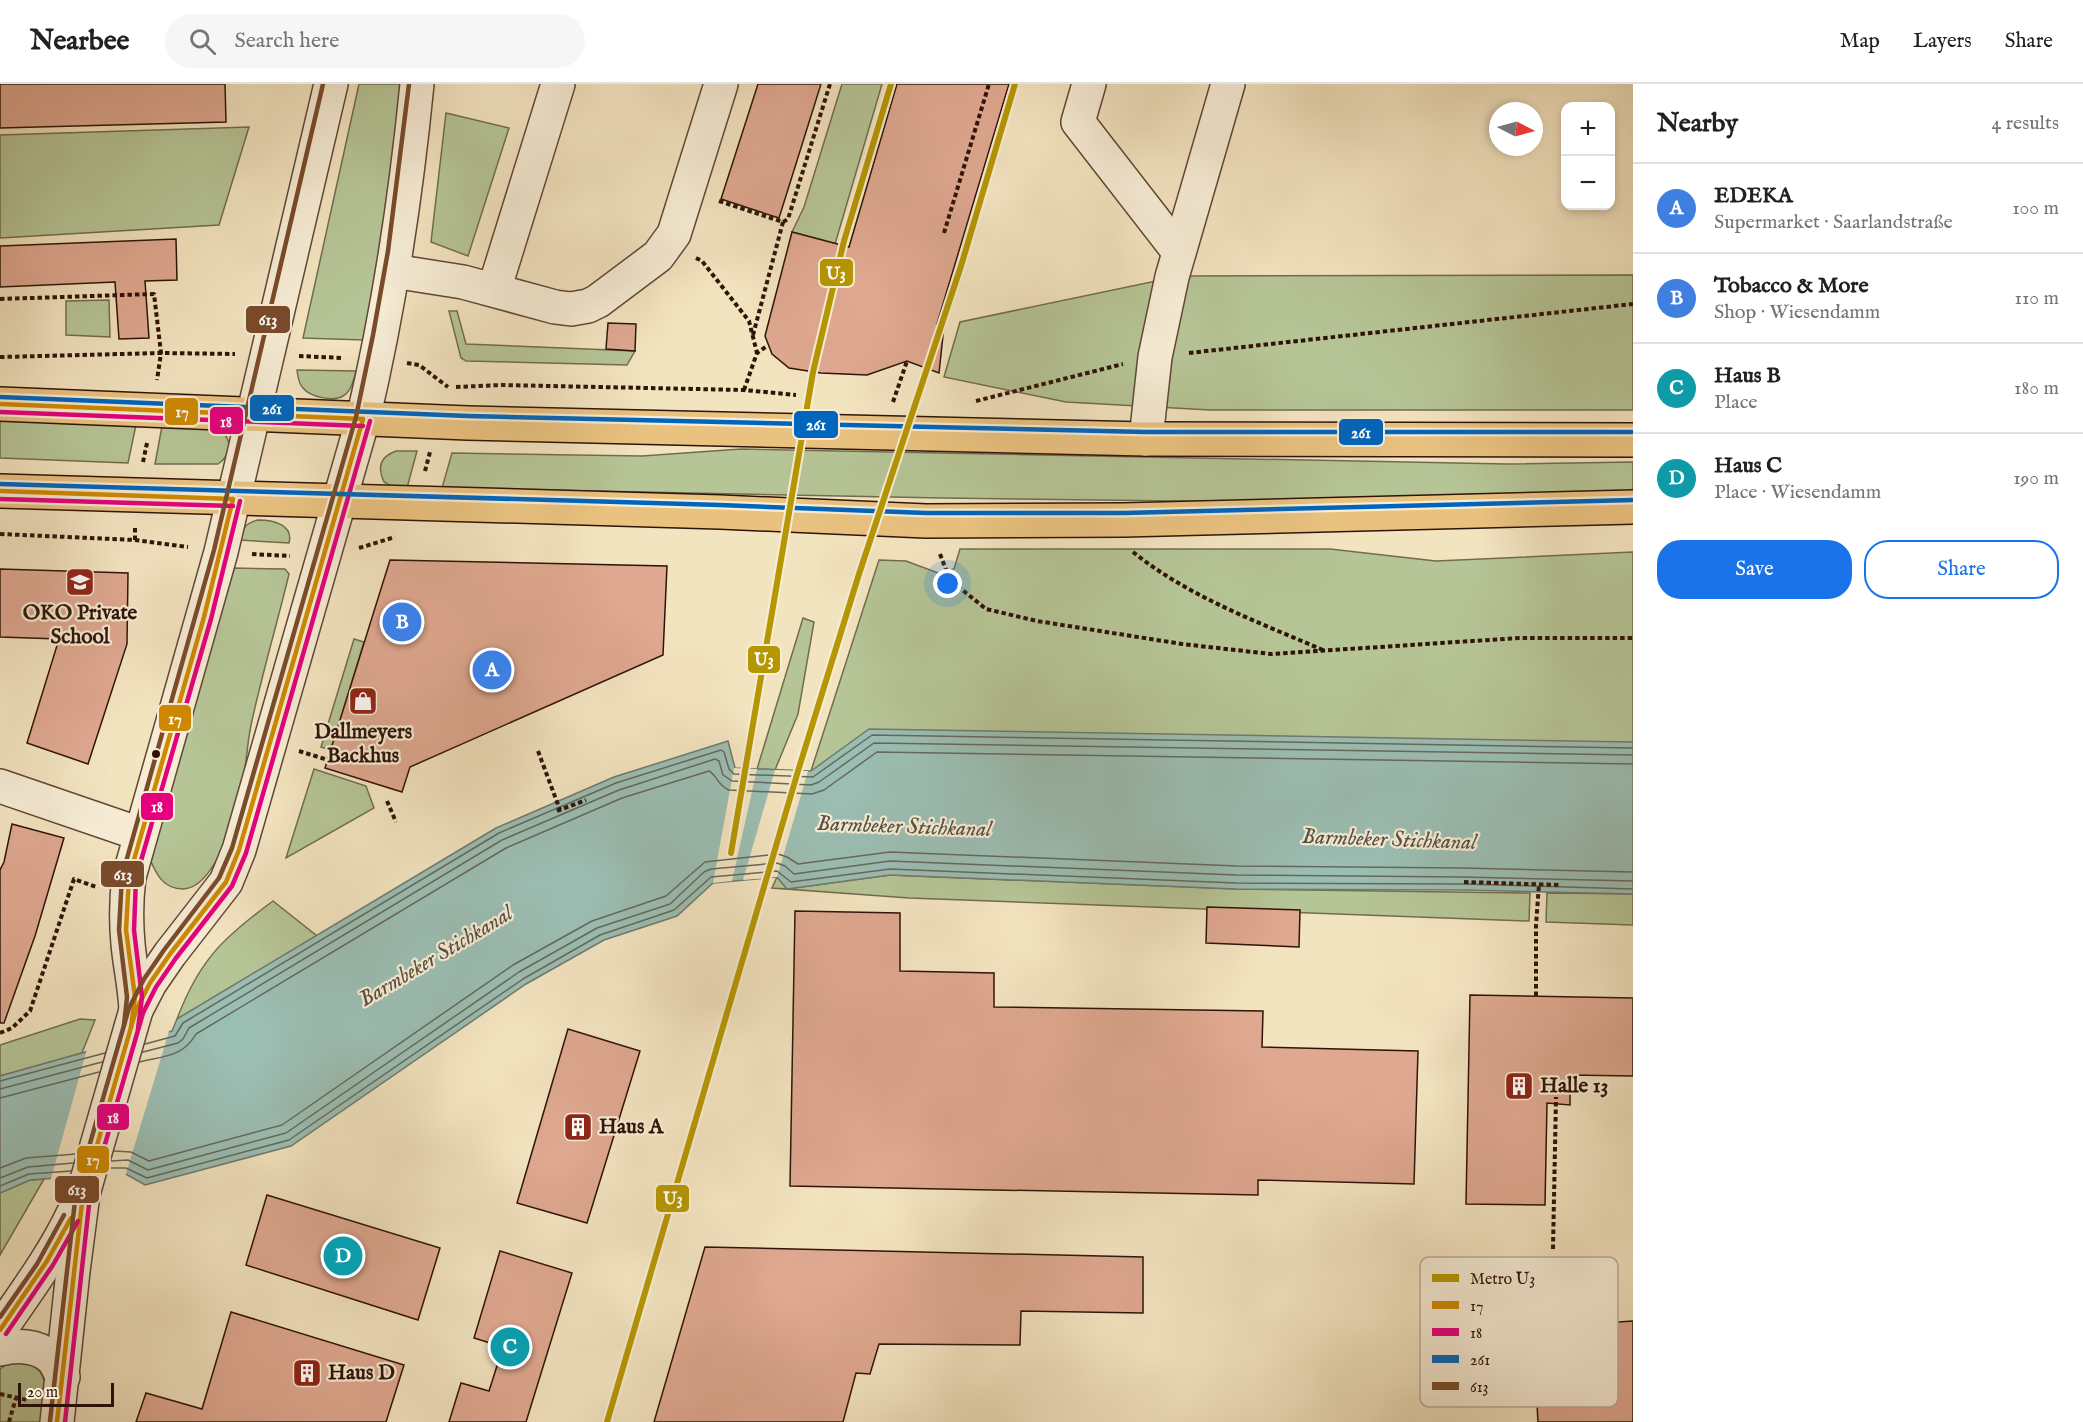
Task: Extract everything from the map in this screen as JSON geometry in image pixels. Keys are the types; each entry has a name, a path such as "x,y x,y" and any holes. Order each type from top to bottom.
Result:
{"main road":[{"path":"0,404 439,422 1146,439 1633,440"},
{"path":"0,491 137,497 720,512 926,521 1124,520 1633,507"}],"street":[{"path":"136,1010 135,984 126,928 129,877 221,552 332,84"},
{"path":"57,1422 83,1194 136,1010 150,982 226,882 239,850 363,419 377,360 393,271 417,84"},
{"path":"494,290 558,84"},
{"path":"393,271 463,282 555,307 571,309 588,306 598,301 658,256 674,234 721,84"},
{"path":"1089,84 1078,122 1179,252"},
{"path":"1146,439 1155,357 1179,252 1228,84"},
{"path":"0,786 140,834"},
{"path":"0,1330 61,1239 83,1194"},
{"path":"0,1349 14,1346 32,1348 51,1357 63,1377"}],"path":[{"path":"753,336 783,222 788,219 831,84"},
{"path":"944,233 989,84"},
{"path":"690,180 707,186 719,202 783,222"},
{"path":"702,261 749,321 758,353"},
{"path":"0,300 154,294 161,352"},
{"path":"974,401 1155,357 1633,304"},
{"path":"744,390 758,353 767,346"},
{"path":"0,357 161,352 377,360 419,365 447,387 501,385 744,390 801,396"},
{"path":"903,406 892,406 906,361"},
{"path":"137,497 153,410"},
{"path":"415,505 439,422"},
{"path":"1124,520 1132,552 1155,570 1227,609 1324,650"},
{"path":"926,521 950,580 986,609 1037,621 1193,645 1271,654 1519,638 1633,638"},
{"path":"0,534 135,540 221,552 324,558"},
{"path":"538,752 559,810 586,800"},
{"path":"387,801 396,822"},
{"path":"0,1033 12,1028 30,1011 74,879"},
{"path":"1464,882 1560,885"},
{"path":"1536,996 1536,925 1539,884"},
{"path":"1552,1249 1556,1097"},
{"path":"0,1394 16,1398 9,1422"}],"green space":[{"path":"359,84 401,84 386,212 364,340 303,338"},
{"path":"842,84 882,84 835,244 792,232 804,207"},
{"path":"446,113 509,128 468,256 431,242"},
{"path":"249,127 219,225 0,238 0,135"},
{"path":"1633,275 1633,410 1210,410 1066,402 944,377 960,322 1180,276"},
{"path":"109,300 110,337 66,335 66,301"},
{"path":"449,311 457,311 466,344 635,351 627,365 466,361 461,358"},
{"path":"297,370 356,371 348,392 334,399 316,396 306,391 300,384"},
{"path":"0,421 136,425 128,463 0,458"},
{"path":"162,426 202,426 220,431 226,437 229,445 227,453 218,464 155,464"},
{"path":"741,449 1507,464 1633,462 1633,491 1258,502 442,488 452,453 642,456"},
{"path":"396,451 417,451 407,488 391,486 384,482 382,477 383,459"},
{"path":"258,520 281,524 288,531 289,543 239,540 245,527"},
{"path":"960,549 1330,549 1436,561 1633,552 1633,742 811,771 879,560 906,561 938,573 954,569"},
{"path":"232,568 285,569 289,574 255,706 242,788 230,832 205,877 195,885 183,889 176,888 161,879 149,857"},
{"path":"803,618 814,622 798,714 775,770 757,769"},
{"path":"354,639 364,642 331,750 321,747"},
{"path":"314,769 366,786 374,808 286,858"},
{"path":"890,875 1236,889 1530,893 1529,921 909,898 772,888 777,877 787,889"},
{"path":"1547,893 1633,894 1633,925 1546,922"},
{"path":"273,901 317,936 177,1019 194,981 215,951 240,926"},
{"path":"80,1019 95,1020 82,1053 0,1076 0,1045"},
{"path":"44,1179 0,1255 0,1193 30,1180"},
{"path":"9,1363 29,1363 41,1373 46,1389 45,1422 0,1422 0,1369"}],"water":[{"name":"Barmbeker Stichkanal","path":"869,729 1633,742 1633,894 1462,890 1236,889 890,875 787,889 777,877 713,883 677,916 604,940 526,984 291,1146 145,1185 124,1173 30,1180 0,1193 0,1076 172,1031 177,1019 496,828 614,777 728,741 735,768 811,771"}],"pier":[{"path":"734,768 757,769 732,881 713,883"},
{"path":"775,770 808,771 777,877 743,880"},
{"path":"170,1028 125,1177 50,1182 87,1049"}],"building":[{"path":"0,84 225,84 226,122 0,128"},
{"path":"758,84 821,84 779,218 721,199"},
{"path":"897,84 1009,84 937,324 944,326 939,373 907,361 867,375 821,373 789,368 772,354 765,336 792,232 849,247"},
{"path":"176,239 177,280 145,281 149,338 119,339 115,282 0,287 0,246"},
{"path":"608,323 636,324 635,351 606,349"},
{"path":"390,560 667,566 663,655 410,767 402,792 325,768"},
{"path":"0,569 128,573 127,644 88,764 27,743 59,639 0,637"},
{"path":"12,824 64,838 35,936 4,1023 0,1023 0,870 4,862"},
{"path":"1207,907 1300,910 1299,947 1206,943"},
{"path":"795,911 900,913 900,971 994,973 994,1007 1263,1011 1262,1047 1418,1051 1414,1184 1258,1180 1258,1195 790,1186"},
{"name":"Halle 13","path":"1470,995 1633,998 1633,1076 1570,1075 1570,1105 1547,1103 1545,1205 1466,1204"},
{"name":"Haus A","path":"568,1029 640,1051 587,1223 517,1203"},
{"path":"267,1195 440,1248 418,1320 246,1265"},
{"path":"705,1247 1143,1257 1143,1313 1021,1311 1020,1345 879,1344 870,1374 856,1373 843,1422 654,1422"},
{"path":"500,1251 572,1273 526,1422 449,1422 461,1383 489,1391 503,1347 474,1338"},
{"name":"Haus D","path":"231,1312 404,1365 386,1422 136,1422 146,1393 202,1409"},
{"path":"1633,1321 1633,1422 1538,1422 1537,1407 1618,1407 1618,1322"}],"metro line":[{"name":"U3","path":"731,853 813,372 844,241 891,84"},
{"name":"U3","path":"607,1422 798,771 859,574 961,266 1015,84"}],"transit line":[{"name":"613","path":"124,1025 127,997 119,930 122,876 214,550 323,84"},
{"name":"613","path":"50,1421 76,1192 129,1008 144,979 164,950 219,878 232,848 356,417 388,251 409,84"},
{"name":"261","path":"0,397 468,416 1146,432 1633,432"},
{"name":"17","path":"0,404 363,419"},
{"name":"18","path":"0,412 363,426"},
{"name":"17","path":"57,1422 83,1194 136,1010 150,983 170,954 226,882 239,850 363,419"},
{"name":"18","path":"65,1422 90,1196 143,1013 156,987 176,958 232,886 246,853 370,421"},
{"name":"261","path":"0,484 926,513 1124,513 1633,500"},
{"name":"17","path":"0,491 233,499"},
{"name":"18","path":"0,499 233,506"},
{"name":"17","path":"131,1027 135,997 126,930 129,877 204,617 233,499"},
{"name":"18","path":"138,1029 142,997 134,930 136,878 211,619 240,501"},
{"name":"613","path":"0,1317 37,1264 64,1215"},
{"name":"17","path":"0,1330 47,1261 71,1218"},
{"name":"18","path":"6,1334 53,1265 78,1221"}],"place":[{"name":"OKO Private School","path":"80,582"},
{"name":"Tobacco & More","path":"402,622"},
{"name":"EDEKA","path":"492,670"},
{"name":"Dallmeyers Backhus","path":"363,701"},
{"name":"Halle 13","path":"1519,1086"},
{"name":"Haus A","path":"578,1127"},
{"name":"Haus C","path":"343,1256"},
{"name":"Haus B","path":"510,1347"},
{"name":"Haus D","path":"307,1373"}]}
